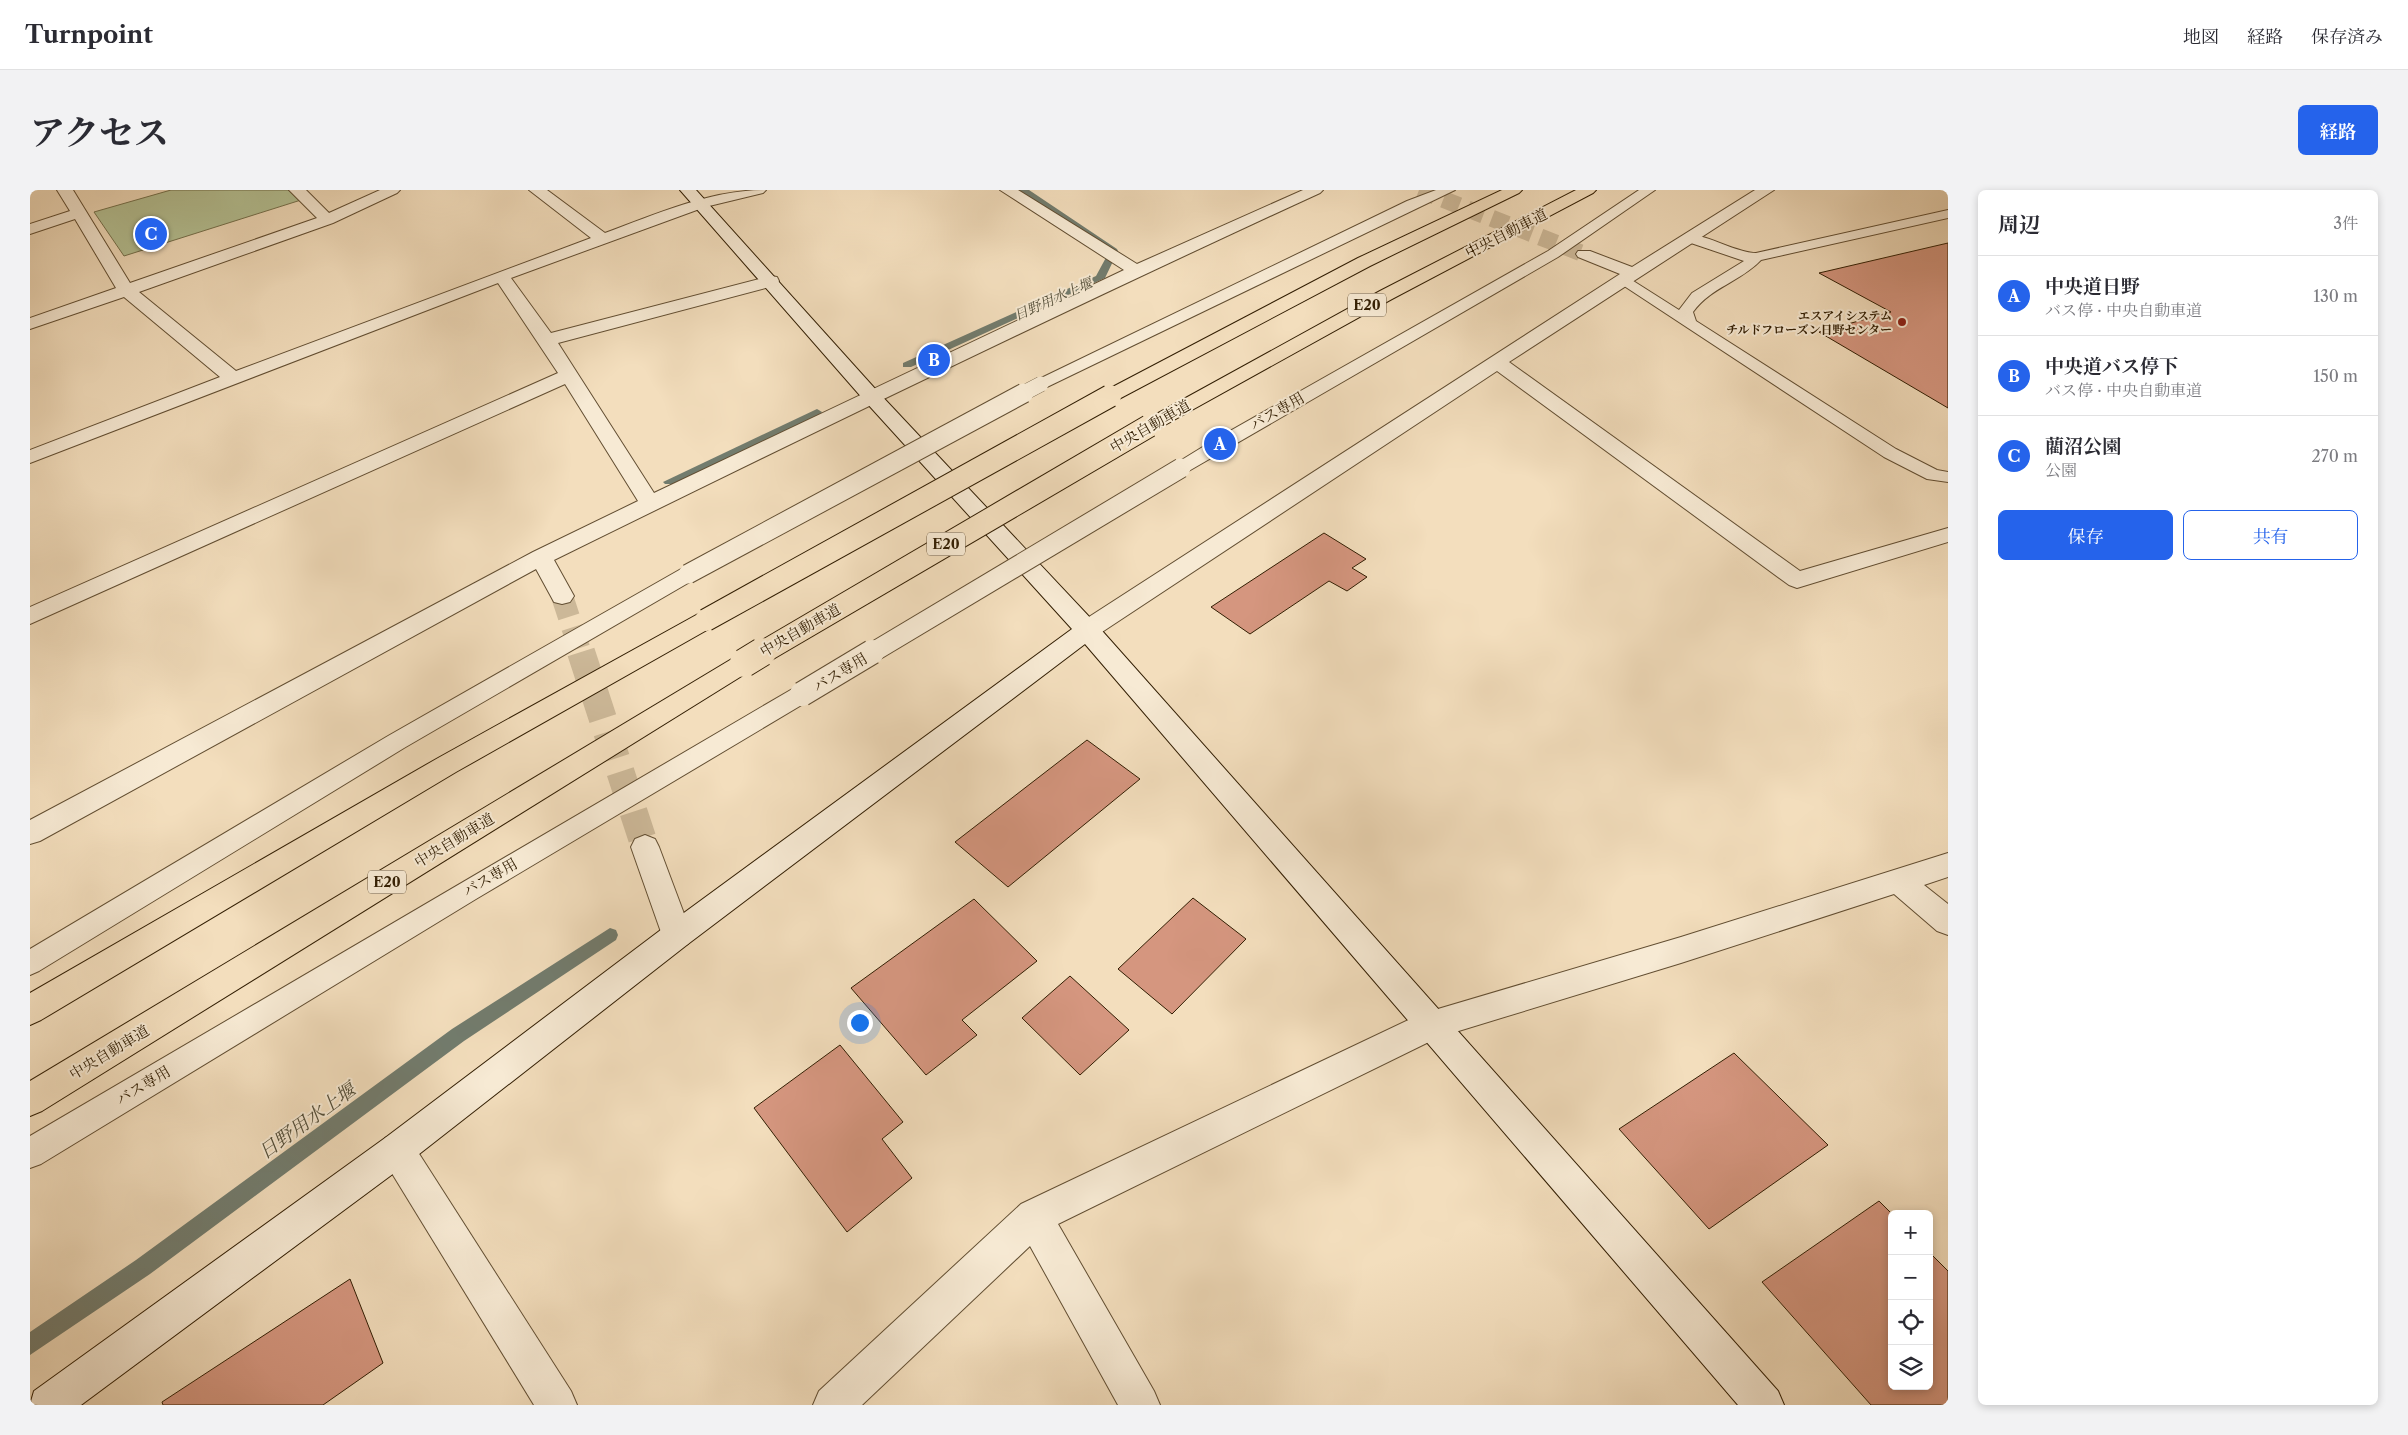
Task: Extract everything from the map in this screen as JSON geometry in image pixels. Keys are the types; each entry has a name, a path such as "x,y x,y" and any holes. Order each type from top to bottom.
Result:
{"highway":[{"name":"E20","path":"30,1010 447,765 1110,396 1364,262 1514,190"},
{"name":"中央自動車道","path":"30,1100 744,663 1149,426 1386,296 1588,190"}],"street":[{"path":"65,190 126,290 233,378"},
{"path":"297,190 328,220"},
{"path":"30,324 328,220 392,190"},
{"path":"537,190 604,240"},
{"path":"688,190 771,281 871,396 1087,630 1764,1405"},
{"path":"30,457 501,276 700,204 758,190"},
{"path":"1008,190 1127,266"},
{"path":"30,833 541,557 871,396 1127,266 1315,190"},
{"path":"48,1405 396,1150 677,935 1087,630 1628,276 1766,190"},
{"path":"30,229 80,213"},
{"path":"1584,254 1628,276"},
{"path":"501,276 547,340 650,503"},
{"path":"547,340 771,281"},
{"path":"1497,362 1797,580 1948,535"},
{"path":"30,616 569,375"},
{"path":"541,557 562,596"},
{"path":"644,847 677,935"},
{"path":"833,1405 1034,1217 1432,1024 1681,950 1948,865"},
{"path":"1899,882 1948,922"},
{"path":"396,1150 557,1405"},
{"path":"1034,1217 1140,1405"}],"lane":[{"path":"30,963 396,742 688,574 1041,384 1394,213 1448,190"},
{"name":"バス専用","path":"30,1153 1220,444 1553,254 1648,190"},
{"path":"1690,238 1744,257 1756,257 1948,214"},
{"path":"1689,322 1685,312 1697,296 1747,266 1756,257"},
{"path":"1628,276 1689,322 1890,453 1933,474 1948,477"}],"green space":[{"path":"171,190 292,190 301,200 124,256 94,212"}],"building":[{"name":"エスアイシステム チルドフローズン日野センター","path":"1948,243 1948,408 1819,332 1891,312 1819,273"},
{"path":"1324,533 1366,559 1352,568 1367,577 1347,591 1329,581 1250,634 1211,607"},
{"path":"1087,740 1140,779 1008,887 955,842"},
{"path":"1193,898 1246,939 1172,1014 1118,969"},
{"path":"974,899 1037,961 962,1020 977,1035 926,1075 851,988"},
{"path":"1070,976 1129,1030 1080,1075 1022,1018"},
{"path":"840,1045 903,1122 882,1139 912,1178 847,1232 754,1108"},
{"path":"1734,1053 1828,1145 1709,1229 1619,1129"},
{"path":"1879,1201 1888,1210 1888,1390 1933,1390 1933,1256 1948,1271 1948,1405 1871,1405 1762,1282"},
{"path":"350,1279 383,1363 323,1405 163,1405 162,1402"}],"waterway":[{"name":"日野用水上堰","path":"907,365 1100,278 1114,251 1023,190"},
{"name":"日野用水上堰","path":"669,482 817,412"},
{"name":"日野用水上堰","path":"30,1344 143,1267 458,1035 610,935"}],"tunnel":[{"path":"1419,190 1584,254"},
{"path":"562,596 581,654"},
{"path":"581,652 645,847"}],"place":[{"name":"藺沼公園","path":"151,234"},
{"name":"エスアイシステム チルドフローズン日野センター","path":"1902,322"},
{"name":"中央道バス停下","path":"934,360"},
{"name":"中央道日野","path":"1220,444"}]}
